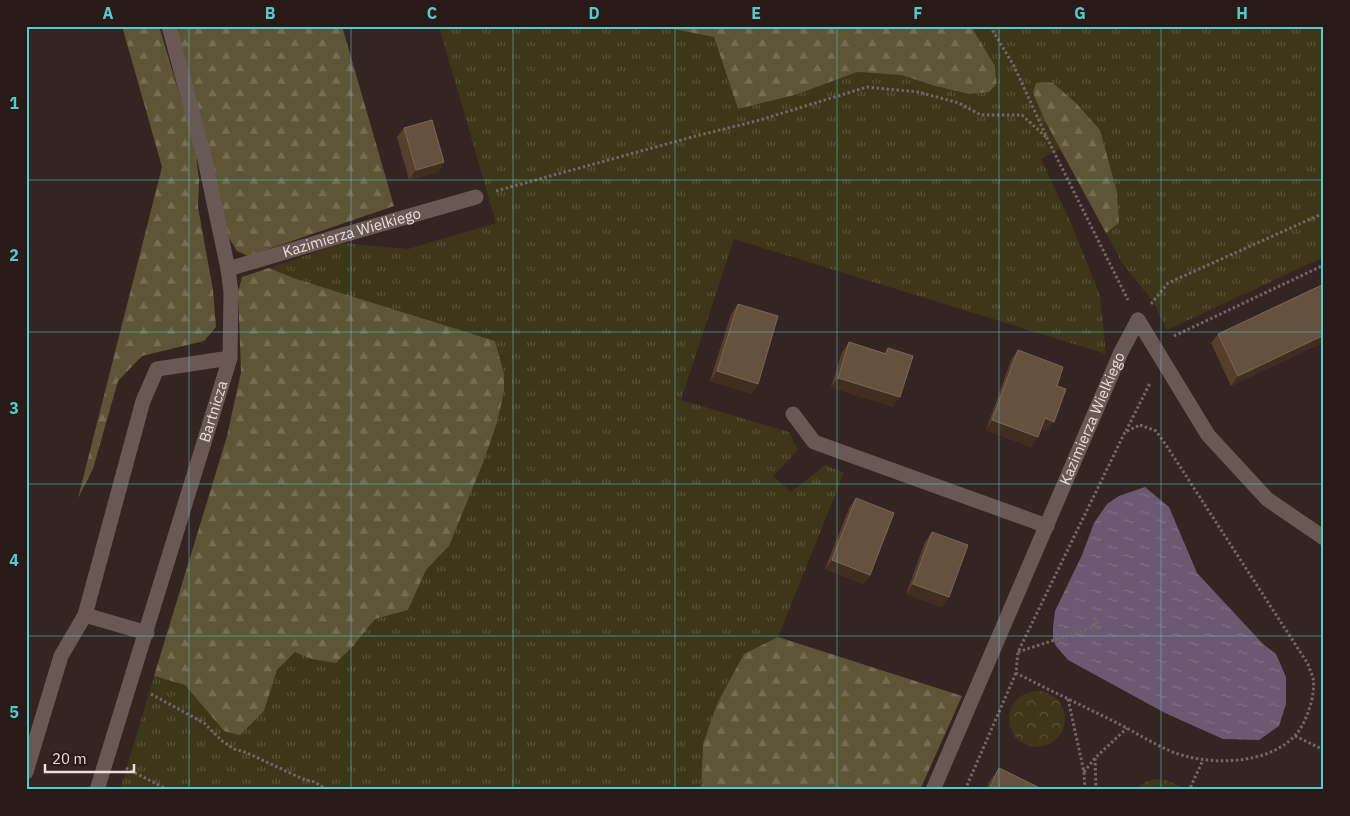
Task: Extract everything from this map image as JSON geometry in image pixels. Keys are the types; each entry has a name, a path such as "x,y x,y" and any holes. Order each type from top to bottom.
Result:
{"street":[{"name":"Bartnicza","path":"97,790 147,633 230,358 231,292 228,270 205,160 169,26"},
{"name":"Kazimierza Wielkiego","path":"228,270 476,197"},
{"name":"Kazimierza Wielkiego","path":"933,790 1121,352 1138,320"},
{"path":"1138,320 1208,435 1267,499 1324,538"},
{"path":"26,772 61,656 85,615 143,401 156,369 230,358"},
{"path":"793,414 814,442 1047,526"},
{"path":"85,615 147,633"}],"path":[{"path":"990,26 1014,66 1047,138 1138,320 1168,283 1324,213"},
{"path":"476,197 692,136 760,120 867,87 918,92 959,103 981,115 1022,115 1047,138"},
{"path":"1153,346 1324,265"},
{"path":"965,790 1016,673 1018,652 1162,360"},
{"path":"1016,673 1169,751 1203,760 1244,760 1276,751 1295,736 1306,722 1311,702 1313,680 1308,664 1156,431 1150,427 1140,425 1125,432"},
{"path":"1094,618 1099,633"},
{"path":"1018,652 1097,626"},
{"path":"130,683 204,723 222,741 234,749 245,752 303,779 315,782 327,790"},
{"path":"1068,699 1084,772 1085,790"},
{"path":"1084,772 1095,758 1127,728"},
{"path":"1295,736 1324,750"},
{"path":"107,758 168,790"},
{"path":"1095,758 1096,790"},
{"path":"1196,790 1191,786 1203,760"}],"green space":[{"path":"122,26 159,26 195,146 199,180 198,207 213,290 216,327 204,341 142,356 118,381 93,469 78,498 162,167"},
{"path":"179,26 342,26 394,206 248,256 237,251 229,238 177,38"},
{"path":"439,26 657,26 714,37 738,109 795,95 857,72 901,75 932,85 995,66 971,26 1324,26 1324,257 1167,330 1154,303 1122,263 1106,233 1119,223 1117,192 1036,83 1033,93 1045,121 1061,148 1041,159 1070,221 1100,295 1106,354 734,239 681,400 789,432 798,450 773,476 791,492 825,465 844,473 778,637 744,654 703,744 701,790 120,790 154,676 185,685 224,731 264,711 277,670 295,651 312,659 354,645 375,619 408,610 426,570 449,546 497,423 504,392 504,374 269,268 342,243 408,249 496,223"},
{"path":"657,26 971,26 995,66 996,85 989,92 969,94 901,75 857,72 795,95 738,109 714,37"},
{"path":"1036,83 1053,83 1077,104 1100,130 1117,192 1119,223 1106,233 1045,121 1033,93"},
{"path":"269,268 296,279 495,341 504,374 504,392 497,423 483,463 449,546 426,570 408,610 375,619 354,645 336,663 312,659 295,652 277,670 264,711 240,735 224,731 185,685 154,676 227,436 241,372 238,292 242,277"},
{"path":"778,637 962,696 920,790 701,790 703,744 717,704 744,654"},
{"path":"1037,691 1052,696 1060,704 1065,719 1060,734 1052,742 1037,747 1022,742 1014,734 1009,719 1014,704 1022,696"},
{"path":"1156,779 1166,780 1188,790 1135,790 1145,782"}],"water":[{"path":"1145,487 1169,507 1197,573 1263,644 1276,654 1286,677 1286,704 1279,726 1259,740 1223,739 1165,713 1068,660 1053,640 1055,611 1082,555 1094,523 1107,504 1119,496"}],"building":[{"path":"432,120 444,162 416,170 404,128"},
{"path":"1324,284 1324,335 1238,376 1218,334"},
{"path":"738,304 778,316 758,384 717,371"},
{"path":"849,342 886,354 888,348 913,356 900,397 838,378"},
{"path":"1018,350 1063,367 1057,386 1066,389 1054,422 1045,418 1038,437 992,420"},
{"path":"856,498 894,513 870,575 832,560"},
{"path":"932,532 968,545 949,597 913,584"},
{"path":"999,768 1044,790 989,790"}]}
